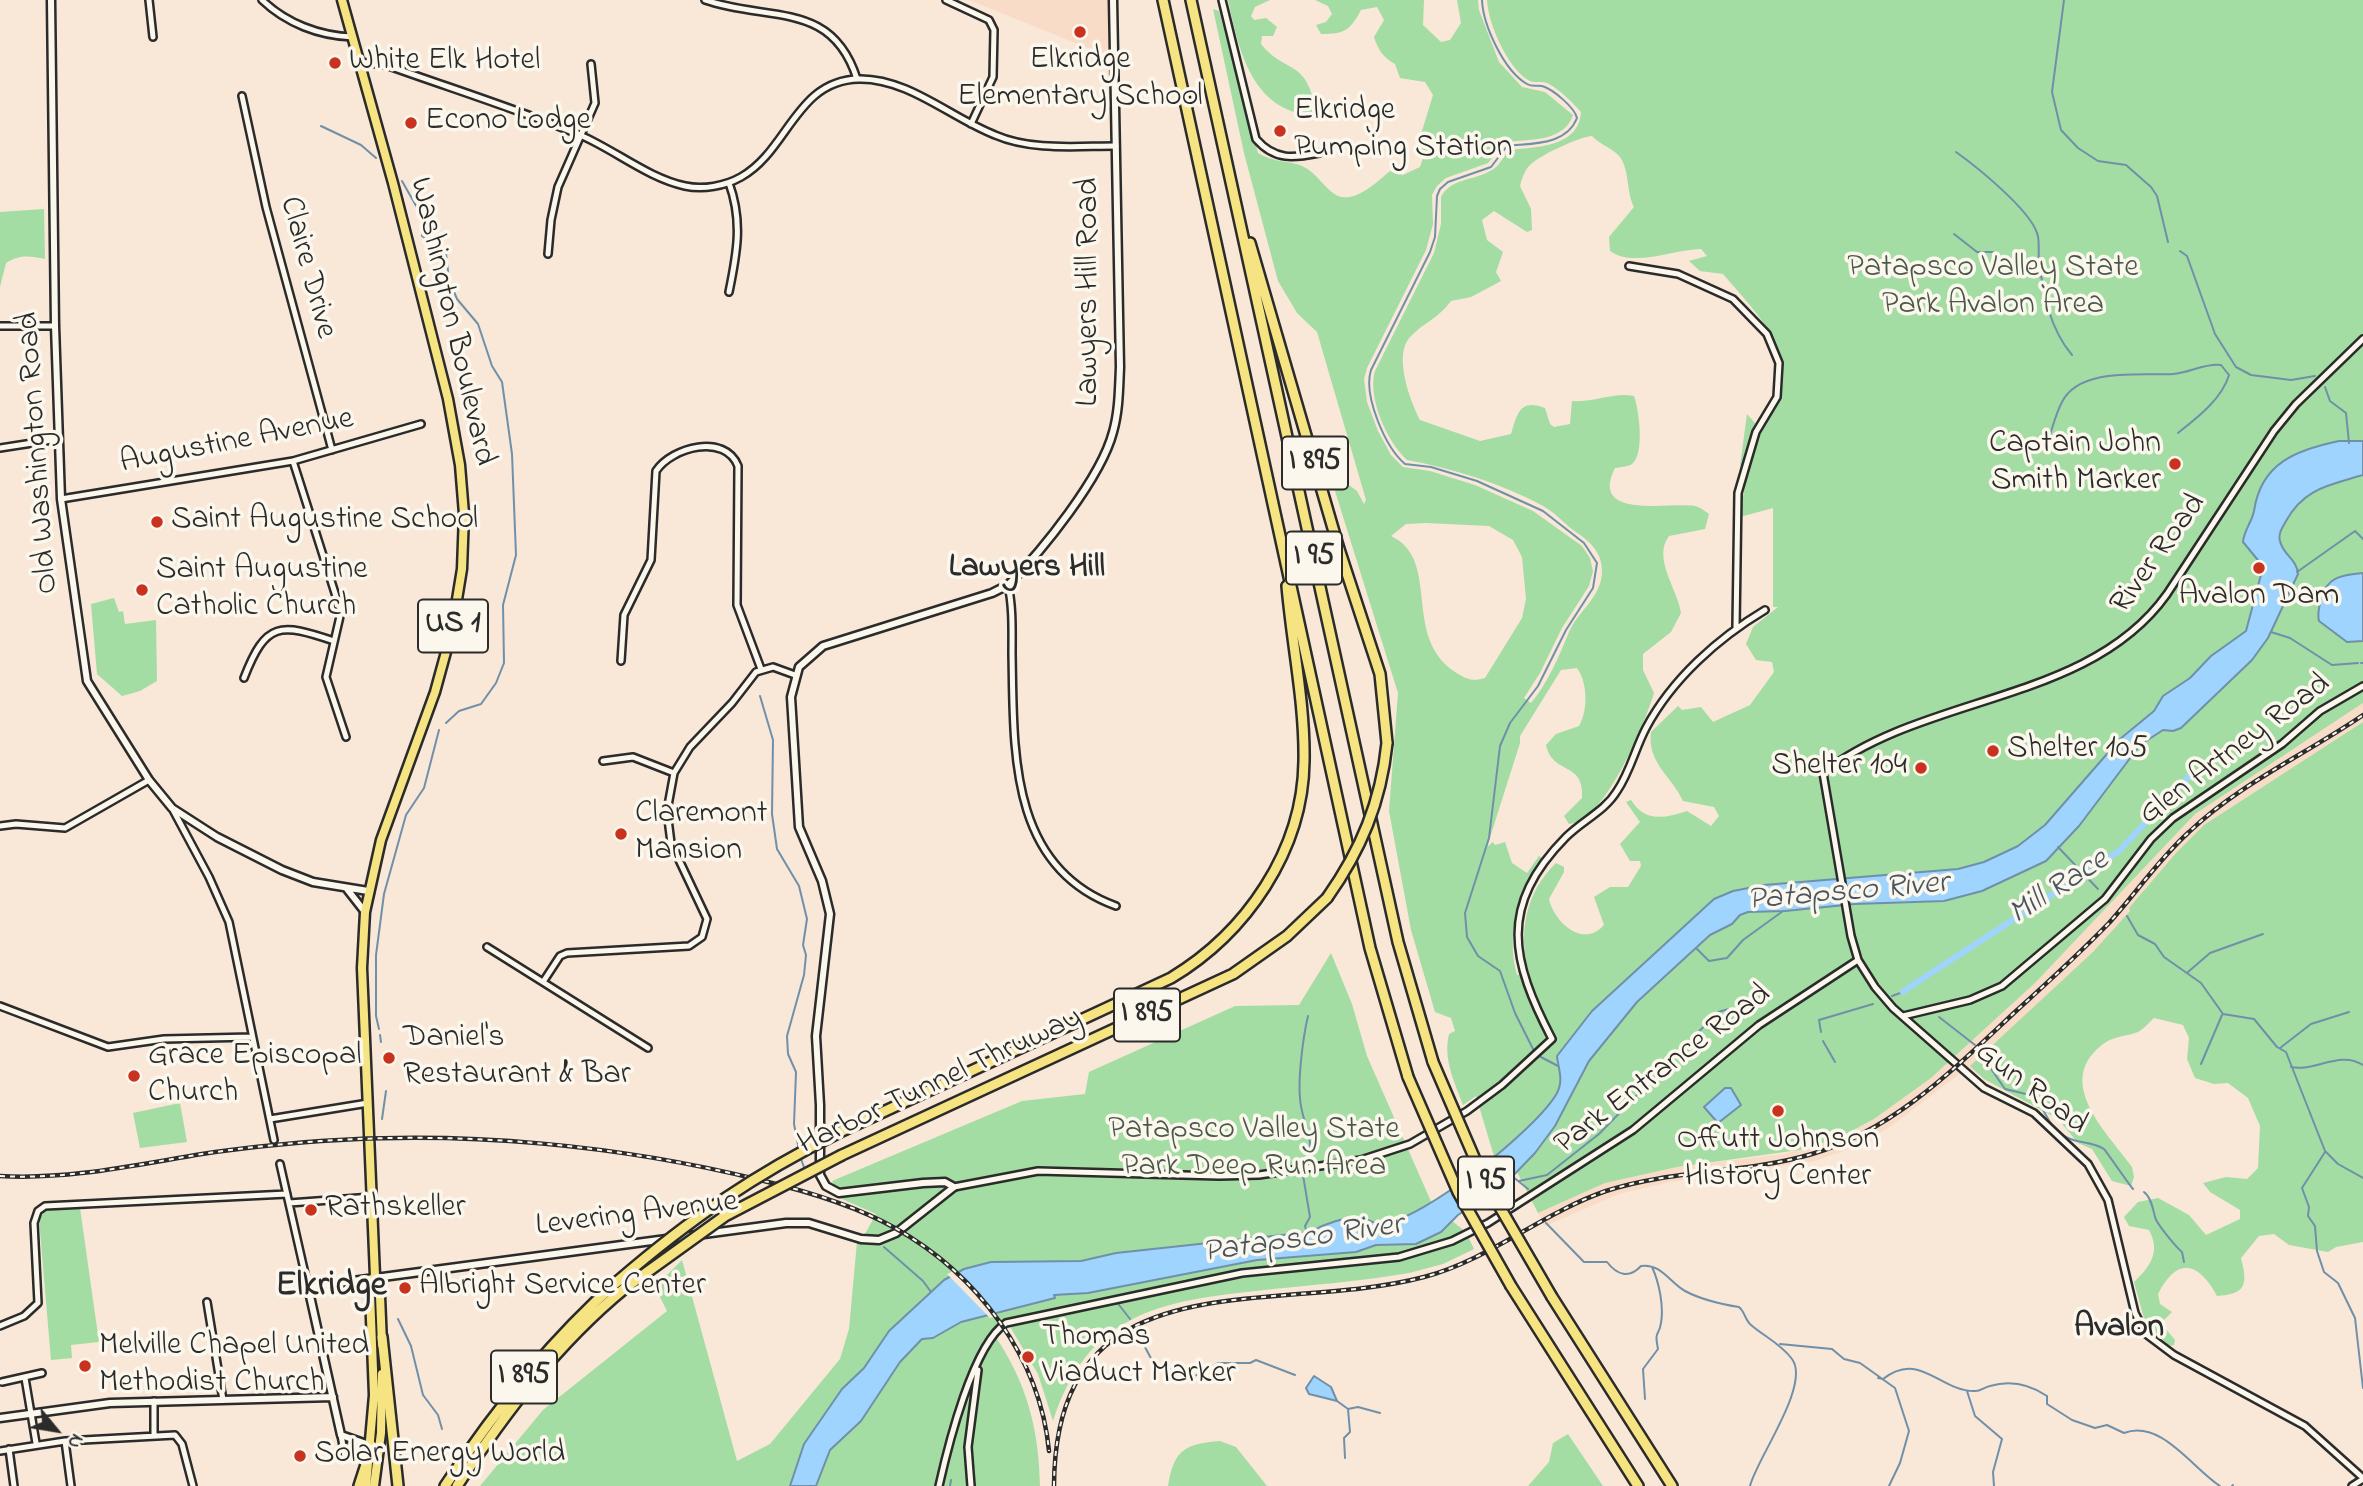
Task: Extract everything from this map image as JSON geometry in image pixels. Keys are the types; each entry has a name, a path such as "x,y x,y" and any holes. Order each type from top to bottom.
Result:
{"highway":[{"name":"I 95","path":"1163,0 1370,948 1408,1077 1463,1200 1511,1286 1638,1486"},
{"name":"I 95","path":"1191,0 1398,942 1433,1062 1483,1178 1552,1297 1672,1486"},
{"name":"Harbor Tunnel Thruway","path":"457,1486 529,1385 577,1332 625,1289 725,1216 842,1154 1233,974 1287,936 1327,898 1349,865 1368,828 1380,794 1387,722 1380,674 1339,549 1232,184"},
{"name":"Harbor Tunnel Thruway","path":"445,1486 482,1430 528,1372 585,1310 740,1185 791,1155 1171,978 1208,953 1240,923 1280,859 1292,830 1302,783 1303,729 1291,645 1284,551"},
{"path":"382,1337 398,1486"},
{"path":"359,1486 372,1446"}],"main road":[{"name":"Washington Boulevard","path":"342,0 456,436 464,514 459,591 447,651 381,840 365,912 362,968 375,1276 380,1296 382,1337 382,1415 374,1486"},
{"name":"Washington Boulevard","path":"366,1486 372,1446 374,1385 370,1294 375,1276"}],"street":[{"name":"Old Washington Road","path":"51,0 55,326 61,499 87,681 149,780 172,808 217,837 282,870 345,888 368,891"},
{"path":"149,0 153,37"},
{"path":"262,0 281,17 296,24 326,34 353,37"},
{"path":"705,0 731,7 787,10 813,19 841,44 857,79"},
{"path":"946,0 989,20 994,30 993,77 971,124"},
{"name":"Lawyers Hill Road","path":"795,675 805,659 823,646 992,593 1008,585 1087,485 1113,432 1119,367 1113,0"},
{"path":"1222,0 1256,139 1270,152 1285,158 1320,153"},
{"path":"360,62 386,65 580,135 684,186 697,188 729,183 758,165 796,114 818,92 857,79 894,84 995,135 1030,145 1116,146"},
{"path":"548,254 554,202 595,103 591,64"},
{"name":"Claire Drive","path":"242,96 266,207 332,450"},
{"path":"729,183 737,208 739,232 729,292"},
{"path":"1629,266 1678,274 1733,299 1767,334 1779,363 1777,397 1756,432 1738,493 1736,628"},
{"path":"0,326 55,326"},
{"name":"River Road","path":"1823,773 1879,737 2032,684 2086,660 2133,634 2150,618 2167,594 2274,431 2296,404 2363,339"},
{"name":"Augustine Avenue","path":"61,499 293,461 421,424"},
{"path":"0,448 58,439"},
{"path":"621,661 624,615 651,560 656,471 673,455 714,446 728,451 738,466 737,605 761,669"},
{"path":"293,461 341,612 326,677 346,737"},
{"path":"1008,585 1015,756 1021,794 1051,861 1073,883 1116,906"},
{"path":"543,982 560,956 567,953 689,946 702,937 707,919 671,844 667,826 668,796 674,773 690,747 761,669 773,667 795,675 792,697 799,827 822,881 830,914 816,1036 820,1175 826,1186 839,1193 923,1183 945,1182 954,1187 1038,1171 1259,1175 1361,1160 1410,1144 1467,1111 1502,1085 1552,1039 1536,1008 1519,963 1517,932 1523,903 1553,852 1613,798 1647,726 1666,698 1736,628 1765,610"},
{"path":"244,678 259,643 280,628 300,630 334,641"},
{"name":"Glen Artney Road","path":"1903,1016 1970,1000 2003,986 2100,905 2151,839 2173,818 2282,744 2320,711 2363,686"},
{"path":"603,761 633,757 674,773"},
{"name":"Gun Road","path":"1823,773 1846,912 1858,960 1883,998 1984,1088 2034,1113 2088,1164 2108,1198 2134,1314 2146,1334 2174,1355 2305,1426 2363,1479"},
{"path":"0,826 16,824 65,828 149,780"},
{"path":"172,808 224,909 237,955 274,1140"},
{"path":"345,888 357,898 365,912"},
{"path":"487,947 648,1048"},
{"name":"Park Entrance Road","path":"939,1486 963,1401 982,1354 995,1332 1014,1320 1242,1273 1399,1257 1452,1241 1488,1223 1633,1130 1759,1025 1858,960"},
{"path":"0,1006 108,1046 172,1039 252,1037"},
{"path":"270,1119 368,1103"},
{"path":"280,1164 345,1457"},
{"name":"Levering Avenue","path":"308,1287 786,1223 809,1223 861,1239 879,1240 896,1233 954,1187"},
{"path":"0,1325 24,1316 38,1303 34,1223 38,1211 45,1206 287,1194"},
{"path":"289,1203 372,1198"},
{"path":"207,1301 223,1399"},
{"name":"Park Entrance Road","path":"971,1486 969,1430 982,1354"},
{"path":"2,1382 42,1373"},
{"path":"25,1378 36,1444"},
{"path":"0,1418 94,1404 333,1396"},
{"path":"154,1401 154,1436"},
{"path":"0,1451 65,1441 175,1435 182,1444 193,1486"},
{"path":"341,1435 372,1446"},
{"path":"65,1441 71,1486"},
{"path":"9,1449 14,1486"},
{"path":"2352,1486 2363,1479"}],"shaded area":[{"name":"Elkridge Elementary School","path":"969,0 1109,0 1110,57"},
{"path":"2363,703 2363,722 2164,867 2129,908 2136,917 1977,1077 1966,1069 1890,1127 1849,1149 1815,1161 1670,1182 1619,1194 1545,1226 1538,1213 1605,1183 1677,1167 1785,1154 1844,1135 1874,1119 1931,1078 2035,983 2195,814"}],"green space":[{"path":"1228,0 1270,0 1255,7 1251,16 1254,20 1266,18 1277,27 1273,36 1262,36 1261,44 1270,54 1301,74 1307,82 1316,111 1313,116 1292,111 1275,102 1262,90 1243,57"},
{"name":"Patapsco Valley State Park Avalon Area","path":"1315,0 1424,0 1423,25 1441,42 1450,40 1461,23 1457,0 1478,0 1479,10 1499,62 1522,87 1545,92 1573,115 1562,131 1534,140 1505,142 1488,163 1446,178 1437,186 1432,195 1433,224 1426,250 1364,379 1367,402 1378,431 1391,455 1403,467 1430,471 1475,485 1533,511 1582,546 1590,558 1593,571 1589,586 1562,628 1540,673 1524,698 1531,703 1548,678 1573,624 1598,589 1602,571 1600,558 1589,542 1543,506 1511,490 1477,478 1407,460 1392,442 1380,419 1373,382 1375,371 1434,253 1441,224 1441,197 1445,191 1456,183 1493,169 1509,150 1554,143 1572,133 1578,124 1581,112 1566,97 1549,84 1528,80 1513,65 1495,32 1487,0 2363,0 2363,703 2195,814 2035,983 1931,1078 1874,1119 1844,1135 1806,1149 1677,1167 1605,1183 1538,1213 1517,1172 1496,1163 1476,1096 1463,1105 1450,1070 1447,1052 1449,1034 1455,1031 1451,1018 1435,1012 1411,930 1389,811 1398,693 1335,491 1340,482 1345,482 1357,491 1364,504 1366,500 1317,332 1297,313 1278,281 1244,153 1213,9 1219,11 1258,153 1304,167 1333,193 1345,197 1366,190 1390,171 1403,175 1420,167 1423,158 1418,144 1433,95 1425,82 1400,78 1395,64 1380,50 1374,37 1384,20 1377,7 1361,10 1346,30 1321,34 1316,25 1326,22 1332,14 1328,6","holes":["1592,136 1620,157 1634,207 1609,237 1610,251 1619,256 1642,258 1701,249 1707,256 1689,261 1700,271 1723,274 1754,311 1777,347 1782,366 1782,385 1775,407 1761,430 1747,414 1740,466 1747,469 1740,517 1773,508 1773,607 1778,607 1753,627 1746,644 1756,660 1772,662 1774,672 1750,705 1713,722 1701,707 1682,710 1678,706 1651,732 1656,761 1683,801 1714,807 1719,816 1711,826 1687,811 1656,817 1643,812 1631,800 1626,802 1640,822 1620,844 1630,861 1640,861 1641,866 1628,887 1610,887 1594,897 1604,925 1596,932 1579,933 1563,924 1549,899 1564,872 1564,867 1556,863 1537,887 1531,901 1524,944 1529,973 1517,975 1513,944 1517,914 1527,885 1542,858 1539,856 1527,873 1512,863 1505,842 1495,845 1493,842 1487,847 1520,736 1561,670 1577,668 1585,689 1582,720 1579,726 1556,734 1546,745 1555,761 1574,773 1582,786 1582,798 1564,816 1569,824 1582,819 1596,807 1621,769 1642,726 1654,693 1643,670 1643,654 1671,632 1681,613 1667,574 1663,554 1665,545 1669,536 1705,529 1709,514 1695,506 1635,505 1622,502 1613,495 1610,484 1615,468 1632,464 1640,442 1634,396 1619,395 1572,401 1570,424 1554,427 1550,424 1545,408 1530,405 1518,414 1511,434 1480,441 1420,420 1408,390 1403,355 1410,337 1451,301 1471,297 1501,281 1496,272 1503,252 1487,240 1482,220 1494,211 1527,232 1532,230 1531,209 1520,186 1526,170 1550,152","1406,524 1489,526 1513,540 1522,557 1526,599 1522,618 1485,678 1469,679 1455,672 1439,657 1429,639 1415,562 1406,547 1391,536"]},
{"path":"44,209 45,259 25,256 6,263 0,287 0,212"},
{"path":"114,598 119,612 123,611 125,624 156,620 157,681 140,691 122,696 97,674 91,604"},
{"path":"2363,722 2363,1242 2336,1247 2328,1252 2289,1245 2274,1234 2259,1236 2241,1258 2244,1275 2242,1286 2227,1295 2217,1296 2203,1276 2196,1271 2188,1268 2173,1273 2158,1294 2160,1304 2172,1312 2161,1323 2175,1340 2174,1345 2169,1346 2145,1322 2134,1282 2152,1259 2152,1238 2149,1230 2129,1226 2124,1217 2138,1202 2158,1198 2189,1215 2206,1235 2240,1219 2240,1210 2210,1192 2203,1183 2226,1177 2247,1179 2258,1168 2260,1126 2248,1098 2228,1083 2214,1084 2195,1078 2187,1059 2189,1038 2183,1025 2154,1018 2138,1032 2106,1042 2090,1057 2083,1072 2083,1089 2098,1122 2132,1167 2134,1177 2131,1186 2112,1181 2092,1149 2078,1143 2058,1119 1984,1079 1970,1066 2093,952 2176,853 2204,825"},
{"name":"Patapsco Valley State Park Deep Run Area","path":"1331,953 1352,1004 1367,1056 1433,1206 1466,1232 1474,1249 1443,1264 1409,1273 1220,1295 1157,1309 1130,1320 1106,1336 1085,1358 1067,1386 1053,1421 1038,1374 1009,1325 995,1336 1015,1371 1029,1408 1037,1446 1040,1486 480,1486 543,1410 667,1311 655,1287 682,1260 737,1461 770,1444 840,1359 849,1329 857,1242 865,1234 876,1214 840,1198 832,1181 1022,1101 1085,1094 1089,1072 1235,1006 1299,1005"},
{"path":"180,1103 187,1142 140,1148 133,1113"},
{"path":"53,1208 80,1208 99,1342 71,1345 72,1358 51,1360 39,1220 44,1212"},
{"path":"1568,1434 1603,1486 1528,1486 1549,1462 1553,1443"},
{"path":"1220,1441 1236,1447 1267,1486 1168,1486 1174,1464 1183,1451 1198,1444"}],"water":[{"name":"Patapsco River","path":"2339,441 2363,441 2363,475 2319,489 2301,501 2286,521 2280,533 2280,541 2295,564 2298,574 2268,638 2252,660 2181,728 2163,730 2140,745 2079,826 2046,861 1982,891 1944,901 1855,904 1748,912 1740,915 1732,924 1710,935 1637,1002 1589,1061 1555,1126 1535,1153 1506,1183 1458,1215 1441,1232 1416,1244 1376,1245 1356,1252 1257,1260 1088,1293 1054,1295 1055,1298 961,1322 933,1338 922,1339 900,1362 861,1421 830,1450 816,1486 790,1486 804,1444 842,1389 864,1368 889,1331 944,1280 964,1269 991,1262 1081,1261 1116,1253 1310,1232 1349,1218 1362,1218 1379,1224 1400,1219 1450,1190 1527,1128 1557,1093 1560,1079 1557,1056 1592,1011 1714,899 1733,891 1764,885 1958,869 1984,862 2018,846 2045,825 2120,739 2154,711 2163,696 2190,678 2211,656 2246,631 2262,565 2243,542 2264,481 2283,461 2295,454"},
{"path":"2363,573 2363,641 2347,642 2319,621 2318,613 2323,592 2331,582 2341,576"},
{"path":"1725,1088 1731,1088 1741,1105 1718,1123 1704,1107"},
{"path":"1314,1376 1331,1387 1337,1401 1309,1394 1306,1388"}],"pier":[{"path":"955,1270 998,1316 990,1318 947,1274"}],"waterway":[{"path":"1482,0 1486,22 1510,69 1527,84 1542,86 1557,95 1568,104 1577,118 1565,134 1547,141 1507,146 1491,167 1448,182 1440,189 1437,196 1435,237 1430,252 1371,370 1369,381 1373,406 1383,433 1405,464 1431,467 1477,481 1543,511 1584,543 1597,563 1593,588 1566,630 1538,686 1510,723 1500,746 1489,838 1465,913 1467,937 1478,956 1500,971 1515,1013 1534,1051"},
{"path":"2064,0 2052,92 2061,130 2078,148 2098,161 2126,165 2151,187 2157,196 2168,242"},
{"path":"321,126 361,145 376,158"},
{"path":"1956,152 2001,189 2032,223 2038,236 2045,298 2058,334 2072,355"},
{"path":"402,181 423,218 422,236 446,253 449,280 457,299 478,324 492,366 502,382 512,454 516,555 503,605 504,663 496,683 481,704 459,711 446,723"},
{"path":"1954,234 1977,252 1993,252 2010,264 2041,277"},
{"path":"2180,251 2187,256 2215,334 2236,367 2251,375 2291,380 2315,376"},
{"path":"2049,438 2062,402 2082,383 2096,378 2173,374 2209,365 2221,365 2229,375 2221,392 2178,433"},
{"path":"2325,387 2330,401 2346,413 2349,443"},
{"path":"2297,572 2355,531 2363,539"},
{"path":"2271,632 2290,638 2332,665 2358,663"},
{"path":"760,696 773,740 772,814 777,849 799,886 807,919 803,945 806,955 804,975 787,1036 788,1054 796,1072 794,1124 799,1150"},
{"path":"379,1029 376,1016 376,955 384,894 406,815 424,788 439,730"},
{"name":"Mill Race","path":"1911,986 2119,851 2193,772"},
{"path":"2058,847 2098,889"},
{"path":"1697,949 1709,961 1727,958 1743,940 1783,911"},
{"path":"2127,916 2138,935 2155,944 2164,957 2201,983 2223,1014 2254,1019 2277,1047 2286,1052 2325,1151 2338,1164 2363,1178"},
{"path":"2188,972 2210,953 2263,934"},
{"name":"Mill Race","path":"1903,992 1907,989"},
{"path":"1892,996 1903,992"},
{"path":"1821,1032 1819,1020 1873,1004"},
{"path":"1519,1181 1547,1175 1599,1134 1718,1012 1729,1009 1748,1017"},
{"path":"2280,1048 2311,1024 2349,1012"},
{"path":"2201,1064 2222,1015"},
{"path":"1308,1016 1301,1057 1300,1089 1310,1146 1308,1163"},
{"path":"1939,1017 1975,1045"},
{"path":"380,1035 381,1042"},
{"path":"1823,1041 1835,1062"},
{"path":"1980,1053 2005,1089 2034,1096 2051,1124 2061,1134 2104,1149 2133,1189"},
{"path":"1539,1056 1558,1066"},
{"path":"2291,1067 2309,1067 2336,1060 2354,1061 2363,1065"},
{"path":"382,1119 386,1091"},
{"path":"2325,1152 2302,1188 2309,1207 2308,1216 2315,1226 2317,1251 2324,1272 2338,1283 2355,1318 2363,1388"},
{"path":"801,1159 805,1170"},
{"path":"1303,1175 1310,1217 1305,1226 1307,1233"},
{"path":"1512,1176 1528,1189"},
{"path":"2144,1192 2150,1200 2156,1220 2182,1252 2184,1262"},
{"path":"1546,1223 1584,1262 1607,1262 1623,1274 1632,1273 1641,1266 1648,1266 1665,1274 1691,1294 1739,1307 1751,1325 1792,1359 1796,1371 1789,1403 1750,1486"},
{"path":"884,1247 923,1281 931,1292"},
{"path":"1645,1399 1643,1369 1658,1349 1657,1336 1662,1316 1660,1294 1652,1267"},
{"path":"1116,1301 1130,1319"},
{"path":"398,1319 411,1346 423,1395 438,1415 442,1429"},
{"path":"1137,1332 1154,1364 1195,1376 1218,1363 1250,1363 1256,1360 1295,1375"},
{"path":"1780,1344 1832,1349 1844,1359 1860,1363 1895,1388 1909,1431 1900,1463 1889,1486"},
{"path":"1878,1378 1883,1379 1896,1371 1908,1369 1919,1370 1962,1389 1976,1391 2005,1383 2027,1386 2047,1396 2047,1404 2072,1420 2095,1428 2107,1425 2124,1433 2151,1433 2163,1439 2220,1486"},
{"path":"1967,1391 1975,1416 2002,1439 1993,1472 1994,1486"},
{"path":"1337,1401 1348,1409 1358,1407 1380,1413"},
{"path":"1345,1458 1344,1438 1350,1432 1348,1409"},
{"path":"950,1486 951,1480"}],"railway":[{"path":"1054,1486 1064,1412 1091,1361 1131,1328 1182,1309 1240,1299 1365,1288 1424,1277 1471,1259 1560,1211 1606,1191 1657,1179 1787,1160 1812,1154 1870,1130 1922,1095 1946,1075 2063,968 2109,923 2168,853 2208,815 2251,784 2363,715"},
{"path":"0,1176 76,1174 291,1143 431,1138 598,1150 707,1168 777,1184 863,1212 925,1247 952,1269 977,1294 1018,1351 1033,1383 1043,1416 1049,1451"}],"place":[{"name":"Elkridge Elementary School","path":"1080,32"},
{"name":"White Elk Hotel","path":"335,63"},
{"name":"Econo Lodge","path":"411,123"},
{"name":"Elkridge Pumping Station","path":"1280,131"},
{"name":"Captain John Smith Marker","path":"2175,464"},
{"name":"Saint Augustine School","path":"157,522"},
{"name":"Avalon Dam","path":"2259,568"},
{"name":"Saint Augustine Catholic Church","path":"142,590"},
{"name":"Shelter 105","path":"1993,751"},
{"name":"Shelter 104","path":"1921,768"},
{"name":"Claremont Mansion","path":"621,834"},
{"name":"Daniel's Restaurant & Bar","path":"389,1058"},
{"name":"Grace Episcopal Church","path":"134,1076"},
{"name":"Offutt Johnson History Center","path":"1778,1111"},
{"name":"Rathskeller","path":"311,1210"},
{"name":"Albright Service Center","path":"405,1288"},
{"name":"Thomas Viaduct Marker","path":"1028,1357"},
{"name":"Melville Chapel United Methodist Church","path":"85,1366"},
{"name":"Solar Energy World","path":"300,1456"}],"district":[{"name":"Lawyers Hill","path":"1027,570"},
{"name":"Elkridge","path":"331,1288"},
{"name":"Avalon","path":"2119,1330"}]}
